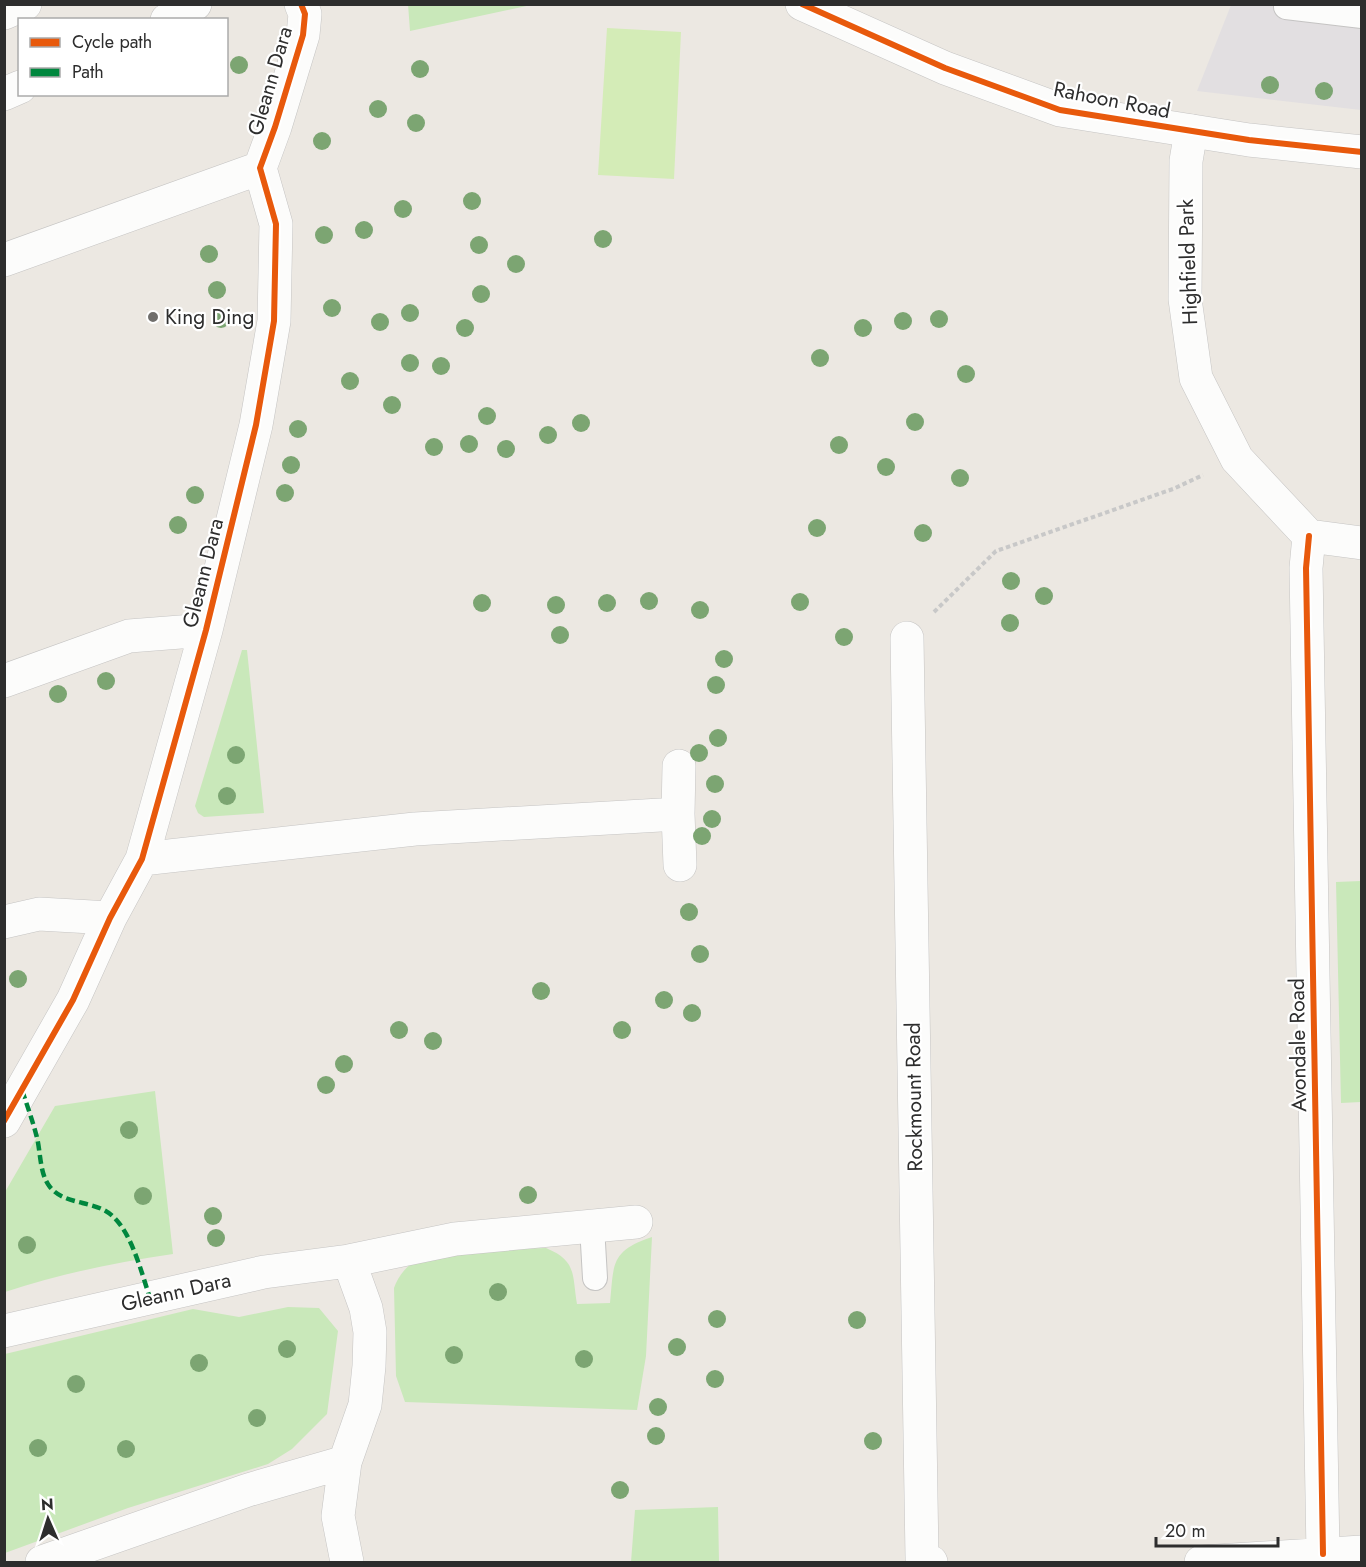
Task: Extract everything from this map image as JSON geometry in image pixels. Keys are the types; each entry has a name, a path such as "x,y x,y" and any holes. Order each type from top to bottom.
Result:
{"street":[{"path":"4,13 24,4"},
{"path":"170,18 195,4"},
{"name":"Gleann Dara","path":"4,1121 73,1000 110,918 142,859 206,630 256,425 274,321 276,224 260,168 303,35 305,14 301,4"},
{"name":"Rahoon Road","path":"802,4 945,68 1060,110 1249,140 1362,152"},
{"path":"4,94 18,88"},
{"name":"Highfield Park","path":"1191,131 1186,160 1185,299 1196,378 1238,459 1309,536"},
{"name":"Gleann Dara","path":"4,260 260,168"},
{"path":"1309,536 1362,543"},
{"name":"Avondale Road","path":"1309,536 1306,568 1323,1554"},
{"name":"Gleann Dara","path":"4,681 129,636 206,630"},
{"name":"Rockmount Road","path":"907,638 926,1560"},
{"path":"679,766 680,865"},
{"path":"142,859 415,830 678,814"},
{"path":"4,922 39,914 110,918"},
{"name":"Gleann Dara","path":"4,1331 264,1272 349,1261 455,1239 636,1222"},
{"path":"347,1563 338,1516 345,1462 365,1405 370,1332 366,1308 349,1261"},
{"path":"42,1563 248,1490 345,1462"},
{"path":"1201,1563 1362,1552"}],"lane":[{"path":"1287,4 1286,7 1362,16"},
{"path":"591,1226 595,1278"}],"path":[{"path":"907,638 996,551 1173,489 1238,459"}],"shaded area":[{"path":"1231,5 1361,5 1361,110 1197,91"}],"green space":[{"path":"408,4 531,4 531,5 410,31"},
{"path":"607,28 681,32 674,179 598,175"},
{"path":"242,650 247,650 264,813 204,817 198,813 195,806"},
{"path":"1361,881 1361,1102 1341,1103 1336,882"},
{"path":"155,1091 173,1254 88,1269 5,1292 5,1192 55,1106"},
{"path":"652,1237 646,1356 637,1410 405,1402 396,1376 394,1288 410,1265 442,1254 497,1249 546,1248 563,1258 568,1264 573,1277 577,1304 610,1303 614,1269 621,1254 638,1242"},
{"path":"288,1307 319,1308 338,1331 327,1414 292,1449 268,1464 128,1508 5,1553 5,1354 193,1309 239,1317"},
{"path":"718,1507 719,1562 631,1562 635,1510"}],"marked path":[{"path":"22,1090 38,1140 46,1182 61,1196 97,1207 113,1216 128,1237 150,1298"}],"cycle path":[{"path":"4,1121 73,1000 110,918 142,859 206,630 256,425 274,321 276,224 260,168 303,35 305,14 301,4"},
{"path":"802,4 945,68 1060,110 1249,140 1362,152"},
{"path":"1309,536 1306,568 1323,1554"}],"place":[{"name":"King Ding","path":"153,317"}]}
